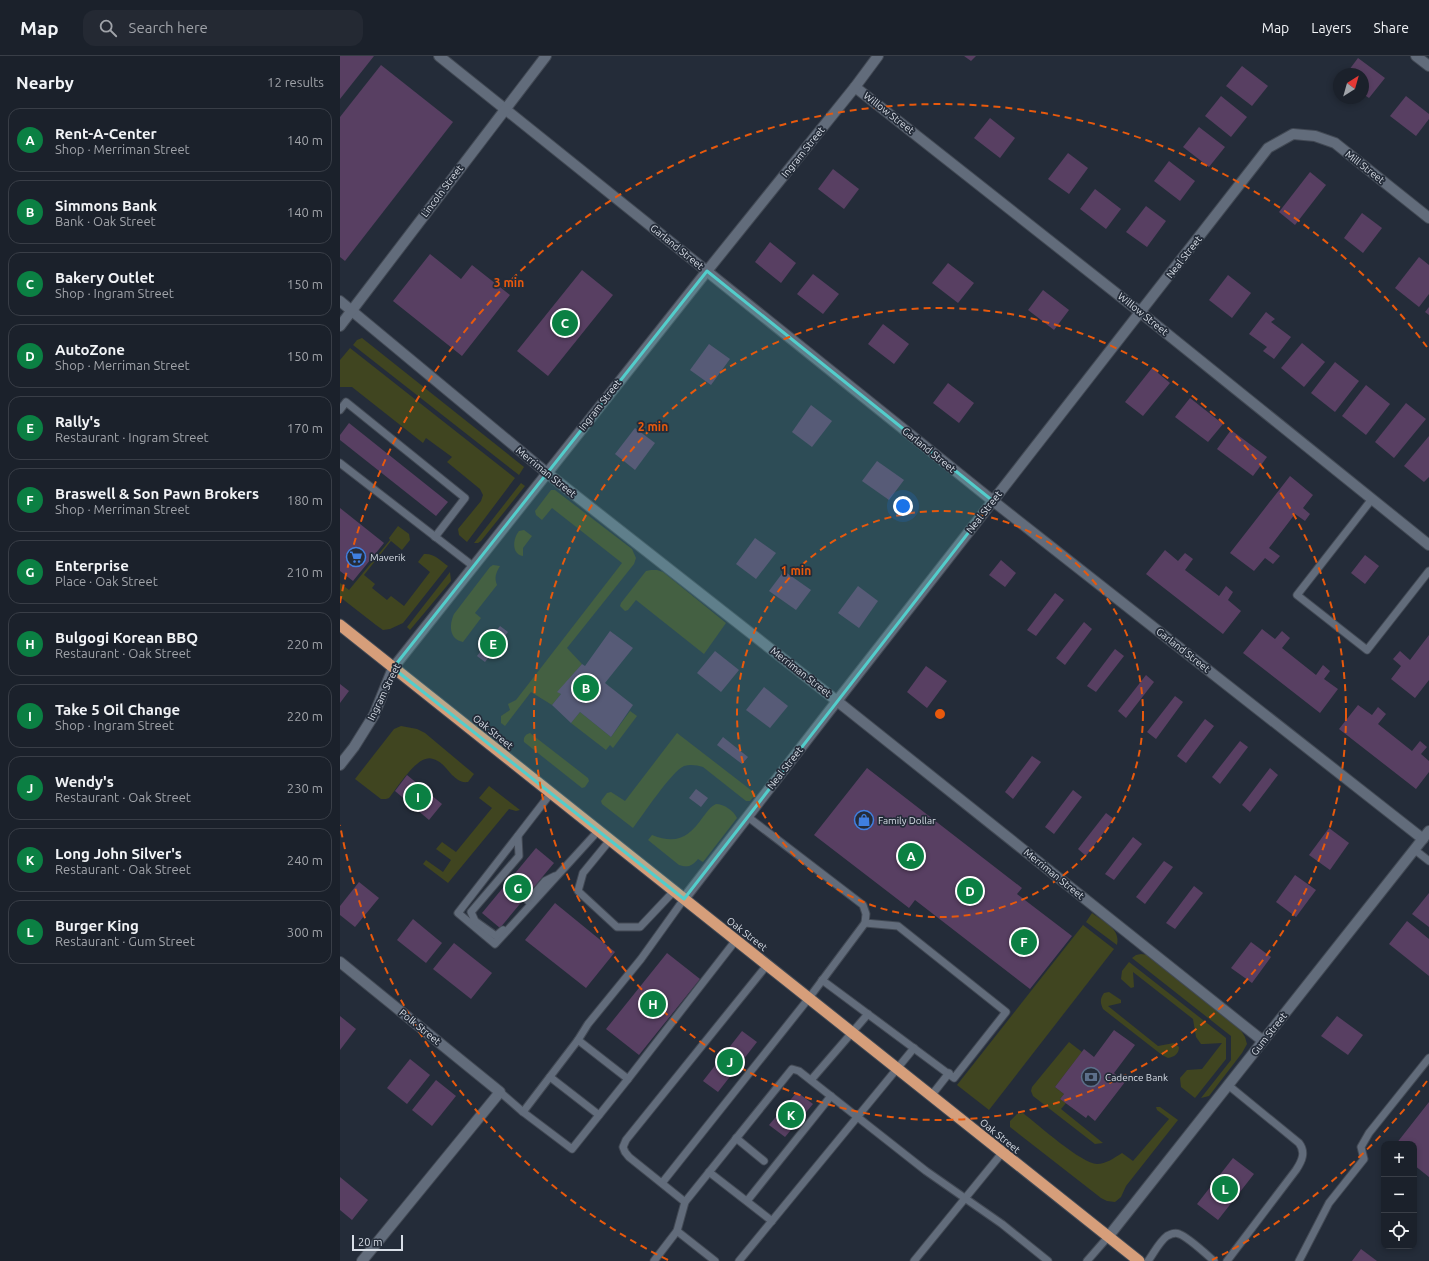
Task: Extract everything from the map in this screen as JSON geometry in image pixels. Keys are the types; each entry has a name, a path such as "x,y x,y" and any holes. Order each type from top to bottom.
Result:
{"highway":[{"name":"Oak Street","path":"340,625 1139,1261"}],"street":[{"name":"Garland Street","path":"439,56 993,501 1426,835"},
{"name":"Lincoln Street","path":"340,326 546,56"},
{"name":"Ingram Street","path":"340,765 354,747 374,715 393,668 878,56"},
{"path":"1416,56 1429,66"},
{"name":"Willow Street","path":"855,86 1140,312 1429,545"},
{"name":"Neal Street","path":"684,899 1268,148 1293,134"},
{"name":"Mill Street","path":"1293,134 1315,136 1335,144 1429,218"},
{"name":"Merriman Street","path":"340,301 547,473 837,701 1263,1041"},
{"name":"Gum Street","path":"1108,1237 1426,835"},
{"name":"Polk Street","path":"340,962 500,1092"},
{"path":"362,1261 500,1092"}],"lane":[{"path":"340,410 346,402 465,498 435,537"},
{"path":"340,463 473,566"},
{"path":"1372,500 1297,595 1367,650 1429,571"},
{"path":"551,793 458,913 494,944 598,831"},
{"path":"662,1183 809,998 865,923 866,914 863,905 748,817"},
{"path":"518,836 519,856 471,912 475,921 496,936 545,881 559,874"},
{"path":"610,840 583,873 578,891 617,927 640,927 674,891"},
{"path":"1415,850 1429,861"},
{"path":"523,1112 578,1040 588,1024 641,959 684,899"},
{"path":"822,980 954,1078 1006,1012 898,926 865,923"},
{"path":"500,1092 523,1112 572,1149 628,1080 736,940"},
{"path":"685,1202 629,1158 624,1152 623,1147 631,1134 767,965"},
{"path":"811,1080 868,1014"},
{"path":"578,1040 628,1080"},
{"path":"739,1261 914,1048"},
{"path":"1299,1261 1329,1203 1364,1159 1361,1147 1369,1133 1429,1058"},
{"path":"654,1261 678,1231 685,1202 792,1069 799,1071 811,1080 926,1170 1002,1224 1048,1261"},
{"path":"931,1096 949,1074"},
{"path":"550,1077 599,1116"},
{"path":"1227,1261 1296,1170 1302,1161 1303,1152 1299,1143 1228,1085"},
{"path":"747,1201 831,1096"},
{"path":"736,1138 764,1161"},
{"path":"914,1261 1002,1153"},
{"path":"709,1172 772,1221"},
{"path":"678,1231 715,1261"},
{"path":"1148,1261 1167,1236 1173,1234 1179,1234 1186,1238 1214,1261"},
{"path":"1087,1261 1108,1237"}],"highlighted area":[{"path":"707,271 993,501 684,899 393,668"}],"green space":[{"path":"362,338 524,467 519,475 353,345 357,340"},
{"path":"350,348 515,478 467,542 459,535 458,529 481,501 483,495 480,489 447,462 452,457 426,438 423,443 352,387 340,387 340,360"},
{"path":"521,483 525,486 481,541 474,543"},
{"path":"551,490 555,490 632,549 636,558 634,564 567,648 582,664 558,692 561,694 552,705 531,692 505,726 501,723 501,716 510,710 508,704 516,700 622,563 552,508 542,520 536,515 535,511"},
{"path":"398,526 409,534 410,540 402,550 391,541 364,575 375,584 372,588 387,600 391,596 404,606 430,572 418,562 424,554 434,556 448,566 403,623 390,629 383,630 340,597 340,583 349,590 390,540 389,538"},
{"path":"524,530 532,536 523,548 523,556 516,552 514,541 519,531"},
{"path":"493,565 500,566 496,575 497,585 475,613 481,618 463,642 458,640 451,631 451,623 454,614"},
{"path":"651,570 663,572 726,623 704,654 636,600 628,610 625,611 620,606 646,571"},
{"path":"450,572 451,581 410,630 407,627"},
{"path":"630,711 637,716 613,748 610,745 606,750 571,723 580,712 611,737"},
{"path":"401,726 417,729 425,733 474,774 468,782 461,781 452,775 439,762 433,759 427,759 421,761 409,772 389,798 381,799 355,779 394,729"},
{"path":"530,733 588,778 589,781 585,787 582,788 524,742 525,736"},
{"path":"677,733 756,794 750,801 746,801 703,767 694,765 684,766 672,776 657,794 633,828 602,804 601,801 607,793 611,792 625,801"},
{"path":"489,786 520,810 516,811 509,809 448,883 423,864 426,860 443,872 451,860 436,849 442,842 456,852 492,808 479,798"},
{"path":"716,804 728,808 737,818 703,862 698,859 690,866 679,865 648,840 652,835 669,839 682,837 693,830 709,810"},
{"path":"1092,913 1114,930 1118,939 1117,945 1086,922"},
{"path":"1083,925 1114,949 989,1110 957,1085"},
{"path":"1141,954 1148,955 1240,1029 1245,1037 1247,1044 1242,1053 1209,1096 1201,1098 1231,1060 1231,1036 1132,958"},
{"path":"1129,962 1226,1038 1226,1059 1195,1098 1181,1087 1180,1078 1187,1070 1202,1069 1222,1043 1201,1044 1196,1037 1193,1019 1133,972 1134,987 1131,988 1121,979 1122,971"},
{"path":"1109,992 1121,1000 1121,1003 1108,1006 1158,1046 1174,1043 1179,1047 1177,1053 1168,1058 1162,1055 1103,1009 1101,1002 1102,997 1104,993"},
{"path":"1069,1042 1082,1052 1055,1087 1064,1094 1060,1099 1066,1103 1061,1109 1103,1143 1095,1144 1033,1096 1031,1091 1032,1087"},
{"path":"1156,1107 1160,1107 1178,1120 1126,1186 1121,1197 1115,1202 1107,1201 1101,1198 1010,1127 1010,1121 1017,1114 1023,1113 1071,1151 1090,1162 1097,1164 1104,1163 1122,1153 1133,1161 1169,1119 1157,1110"}],"building":[{"path":"340,56 374,56 340,99"},
{"path":"964,56 976,56 971,61"},
{"path":"1358,58 1385,78 1369,98 1369,68 1350,68"},
{"path":"381,65 453,122 345,261 340,257 340,117"},
{"path":"1242,66 1268,86 1252,106 1226,86"},
{"path":"1221,96 1247,117 1231,137 1205,116"},
{"path":"1406,96 1429,114 1429,119 1416,136 1390,116"},
{"path":"990,118 1015,138 1000,158 974,138"},
{"path":"1199,127 1225,147 1209,167 1183,147"},
{"path":"1068,153 1088,168 1069,194 1048,179"},
{"path":"1169,161 1195,181 1180,201 1154,181"},
{"path":"833,169 859,189 844,209 818,189"},
{"path":"1310,172 1326,185 1295,225 1279,212"},
{"path":"1095,189 1121,209 1106,229 1080,209"},
{"path":"1146,206 1166,221 1147,247 1126,232"},
{"path":"1362,213 1382,228 1363,253 1344,238"},
{"path":"770,242 796,263 781,283 755,262"},
{"path":"430,254 461,279 472,265 510,295 462,356 393,301"},
{"path":"1419,257 1429,265 1429,294 1419,307 1395,288"},
{"path":"948,263 974,283 958,303 932,283"},
{"path":"582,270 613,295 548,376 517,351"},
{"path":"813,274 839,294 823,314 797,294"},
{"path":"1228,275 1251,293 1232,318 1209,300"},
{"path":"1043,290 1069,310 1054,330 1028,310"},
{"path":"1429,307 1429,315 1425,312"},
{"path":"1266,312 1275,319 1271,322 1291,337 1274,359 1263,351 1267,347 1249,334"},
{"path":"883,324 909,344 894,364 868,344"},
{"path":"1302,343 1325,362 1304,387 1281,368"},
{"path":"709,344 730,359 711,385 690,370"},
{"path":"1335,362 1359,381 1335,412 1311,393"},
{"path":"1152,368 1170,383 1143,416 1125,402"},
{"path":"948,383 974,403 959,423 933,403"},
{"path":"1366,385 1390,404 1366,435 1342,416"},
{"path":"1190,398 1223,424 1208,442 1175,417"},
{"path":"1406,403 1426,419 1394,458 1375,442"},
{"path":"811,405 832,421 812,447 792,432"},
{"path":"349,423 448,502 436,516 340,440 340,435"},
{"path":"635,428 655,443 635,470 615,454"},
{"path":"1231,430 1267,457 1253,476 1217,449"},
{"path":"1429,436 1429,477 1424,482 1404,466"},
{"path":"877,461 904,480 889,500 862,481"},
{"path":"1290,476 1313,495 1303,508 1310,514 1305,521 1295,514 1269,548 1280,556 1273,564 1265,558 1254,571 1230,553"},
{"name":"Maverik","path":"340,508 384,543 353,581 340,571"},
{"path":"755,538 776,553 756,579 736,564"},
{"path":"1165,550 1178,561 1185,553 1193,559 1185,570 1219,596 1226,586 1233,592 1228,600 1241,611 1223,634 1146,574"},
{"path":"1365,555 1379,566 1365,584 1351,573"},
{"path":"1001,560 1016,573 1005,587 989,575"},
{"path":"784,571 811,590 796,610 769,591"},
{"path":"858,586 878,601 859,628 838,613"},
{"path":"1055,593 1064,600 1036,636 1027,630"},
{"path":"1084,622 1092,629 1065,665 1056,658"},
{"path":"500,626 508,632 485,662 477,656"},
{"path":"1262,629 1275,639 1282,631 1290,638 1282,648 1316,675 1323,665 1330,671 1324,679 1338,689 1320,713 1243,653"},
{"path":"610,631 633,648 605,683 633,705 611,737 580,712 571,723 552,705 561,694 557,692 582,664 585,666"},
{"path":"1429,635 1429,680 1415,698 1391,679 1401,666 1393,659 1400,651 1410,660"},
{"path":"1115,649 1124,656 1096,692 1087,686"},
{"path":"715,651 739,670 721,692 697,673"},
{"path":"926,666 947,681 927,708 907,692"},
{"path":"1146,675 1154,682 1126,718 1118,711"},
{"path":"340,684 349,691 340,703"},
{"path":"764,687 788,706 770,728 746,710"},
{"path":"1175,696 1183,702 1156,739 1147,732"},
{"path":"1358,705 1372,715 1378,707 1386,714 1378,724 1412,751 1420,741 1427,747 1421,754 1429,761 1429,772 1416,789 1339,729"},
{"path":"1205,719 1214,726 1186,763 1177,756"},
{"path":"723,737 748,757 742,764 717,745"},
{"path":"1240,741 1248,747 1220,784 1212,777"},
{"path":"1032,756 1041,762 1013,799 1005,792"},
{"path":"867,768 1022,888 1017,894 1072,936 1030,989 915,900 909,908 814,835"},
{"path":"1270,768 1278,775 1250,812 1242,805"},
{"path":"407,775 442,804 429,820 395,791"},
{"path":"696,789 708,798 701,807 689,798"},
{"path":"1073,790 1082,797 1054,834 1045,827"},
{"path":"1106,813 1114,819 1086,856 1078,849"},
{"path":"1329,828 1349,843 1330,870 1309,855"},
{"path":"1133,837 1142,844 1114,880 1105,874"},
{"path":"536,848 554,863 500,928 482,913"},
{"path":"1164,861 1173,867 1145,904 1136,897"},
{"path":"1295,875 1316,890 1296,917 1276,902"},
{"path":"359,882 379,898 355,927 340,915 340,906"},
{"path":"1194,886 1203,893 1175,929 1166,923"},
{"path":"1429,893 1429,927 1412,914"},
{"path":"555,903 615,952 586,988 525,940"},
{"path":"413,919 442,943 426,963 397,940"},
{"path":"1407,921 1429,939 1429,976 1389,944"},
{"path":"1251,942 1271,957 1252,983 1231,968"},
{"path":"454,943 492,973 471,999 433,969"},
{"path":"667,953 700,979 639,1055 606,1029"},
{"path":"340,1016 356,1029 340,1050"},
{"path":"1337,1016 1363,1035 1348,1055 1321,1036"},
{"name":"Cadence Bank","path":"1114,1030 1135,1045 1114,1073 1125,1082 1095,1121 1088,1115 1086,1118 1060,1099 1064,1094 1055,1087 1084,1049 1094,1057"},
{"path":"742,1031 757,1042 718,1092 703,1081"},
{"path":"410,1059 430,1075 407,1104 387,1088"},
{"path":"436,1080 456,1096 432,1126 412,1110"},
{"path":"797,1092 813,1104 785,1137 769,1125"},
{"path":"1429,1102 1429,1177 1417,1167 1417,1141 1398,1141"},
{"path":"1233,1158 1254,1174 1218,1220 1197,1204"},
{"path":"340,1177 368,1200 352,1220 340,1210"},
{"path":"1361,1249 1377,1261 1352,1261"}],"place":[{"name":"Bakery Outlet","path":"565,323"},
{"name":"Maverik","path":"356,557"},
{"name":"Rally's","path":"493,644"},
{"name":"Simmons Bank","path":"586,688"},
{"name":"Take 5 Oil Change","path":"418,797"},
{"name":"Family Dollar","path":"864,820"},
{"name":"Rent-A-Center","path":"911,856"},
{"name":"Enterprise","path":"518,888"},
{"name":"AutoZone","path":"970,891"},
{"name":"Braswell & Son Pawn Brokers","path":"1024,942"},
{"name":"Bulgogi Korean BBQ","path":"653,1004"},
{"name":"Wendy's","path":"730,1062"},
{"name":"Cadence Bank","path":"1091,1077"},
{"name":"Long John Silver's","path":"791,1115"},
{"name":"Burger King","path":"1225,1189"}]}
